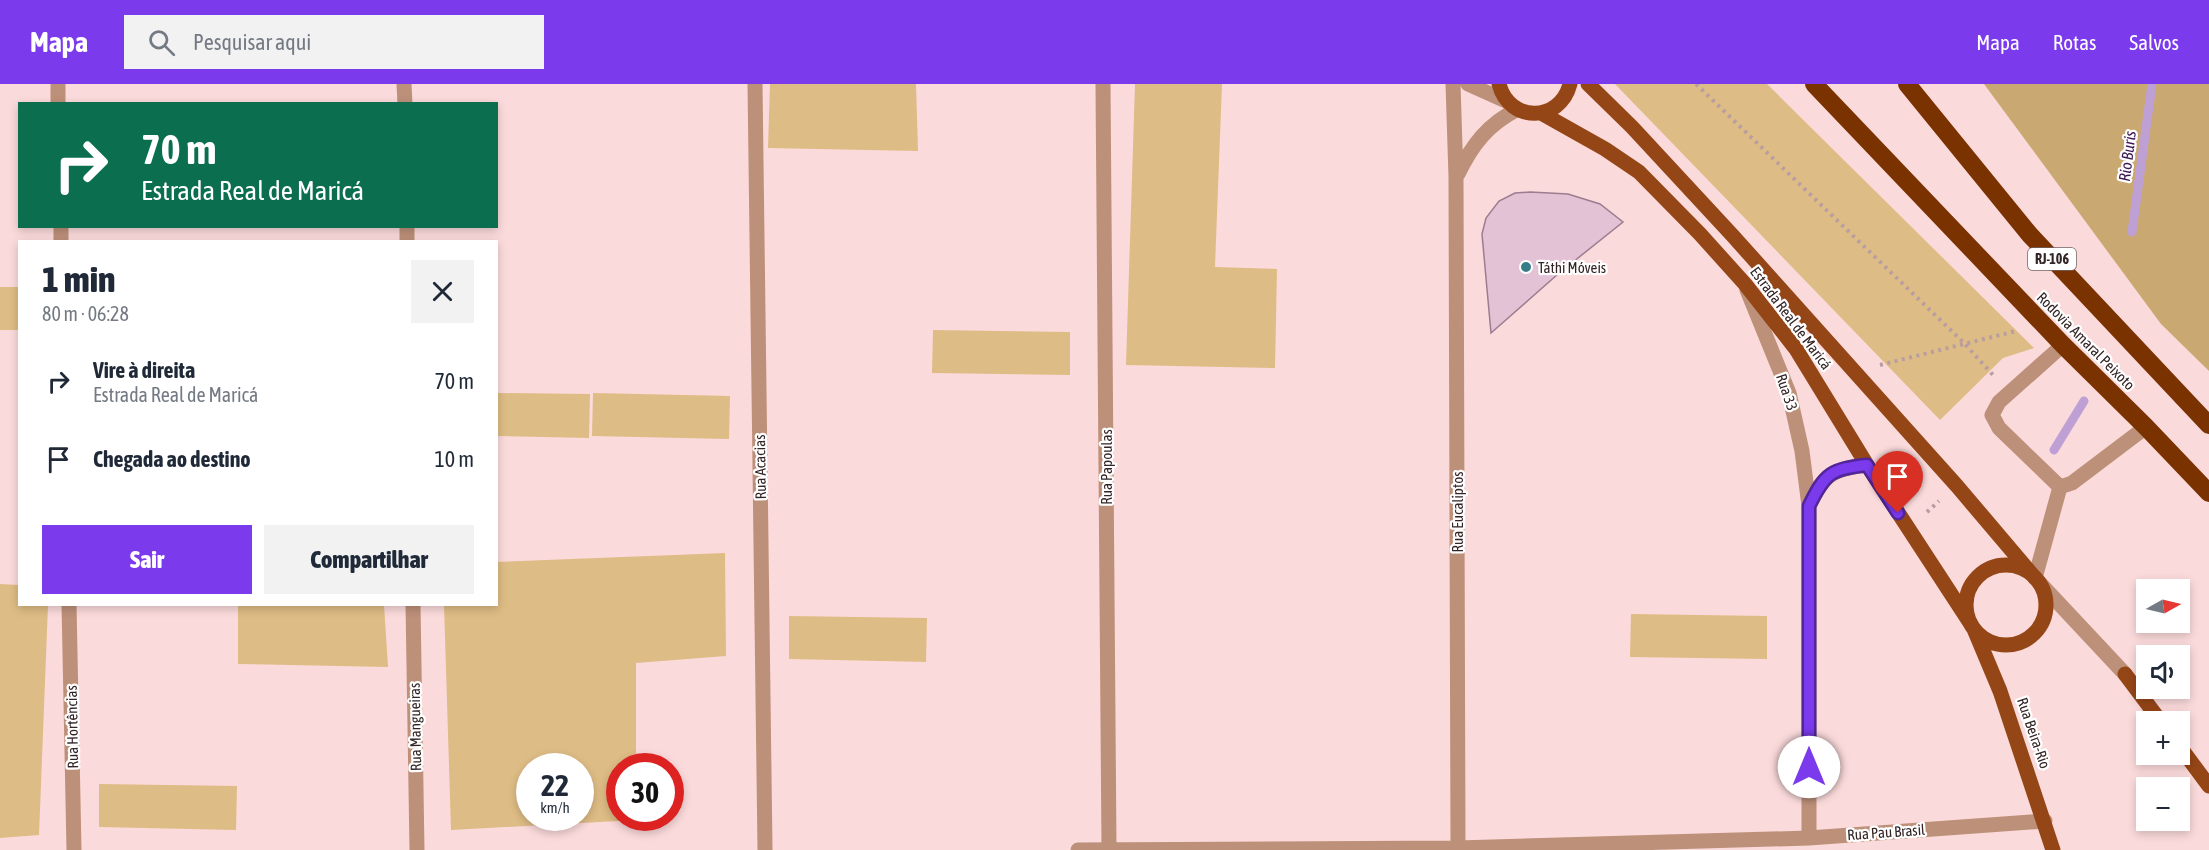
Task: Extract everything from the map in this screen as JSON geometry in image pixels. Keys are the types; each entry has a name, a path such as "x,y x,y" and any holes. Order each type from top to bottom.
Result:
{"highway":[{"name":"Rodovia Amaral Peixoto","path":"1814,84 2063,345 2209,493"},
{"name":"Rodovia Amaral Peixoto","path":"1907,84 2030,235 2209,425"}],"main road":[{"path":"1499,84 1502,93 1513,106"},
{"path":"1541,113 1559,105 1570,84"},
{"name":"Estrada Real de Maricá","path":"1588,84 1632,127 1725,227 1957,486 2035,578"},
{"name":"Estrada Real de Maricá","path":"1513,106 1529,113 1541,113 1605,149 1639,172 1700,234 1796,349 1867,465 1974,629"},
{"path":"2005,566 2024,570 2035,578 2041,587 2045,610 2042,622 2035,632 2016,644 2004,645 1982,638 1974,629 1968,617 1966,604 1968,591 1975,579 1986,571 2005,566"},
{"name":"Rua Beira-Rio","path":"1974,629 2000,691 2053,850"},
{"path":"2125,674 2153,711"},
{"path":"2190,760 2209,786"}],"street":[{"path":"58,84 58,102"},
{"path":"404,84 405,102"},
{"name":"Rua Acacias","path":"755,84 765,850"},
{"name":"Rua Papoulas","path":"1103,84 1109,849"},
{"name":"Rua Eucaliptos","path":"1453,84 1456,177 1458,848"},
{"path":"1468,84 1513,106"},
{"name":"Rua Eucaliptos","path":"1456,177 1478,138 1513,106"},
{"name":"Rua 33","path":"1744,285 1789,393 1802,451 1809,506 1809,838"},
{"path":"2060,487 1999,428 1992,415 1999,402 2063,345"},
{"path":"2060,487 2072,483 2146,427"},
{"path":"1809,506 1820,484 1833,472 1867,465"},
{"path":"2060,487 2035,578 2125,674"},
{"name":"Rua Hortências","path":"69,606 74,850"},
{"name":"Rua Mangueiras","path":"413,606 417,850"},
{"name":"Rua Pau Brasil","path":"1078,850 1458,848 1809,838 2045,821"}],"path":[{"path":"1696,84 1964,343 2009,393"},
{"path":"1854,373 2043,324"},
{"path":"1908,529 1957,486"}],"shaded area":[{"path":"770,84 916,84 918,151 768,148"},
{"path":"1135,84 1222,84 1215,267 1277,269 1275,368 1126,365"},
{"path":"1615,84 1767,84 2034,348 2003,358 1940,420"},
{"path":"1984,84 2209,84 2209,371 2161,324"},
{"path":"0,287 18,287 18,330 0,330"},
{"path":"933,330 1070,332 1070,375 932,373"},
{"path":"498,393 590,394 589,438 498,436"},
{"path":"593,393 730,396 729,439 592,436"},
{"path":"725,553 726,656 636,663 636,753 606,753 606,822 594,822 594,753 516,753 516,826 451,830 444,606 498,606 498,562"},
{"path":"0,584 18,585 18,606 48,606 39,835 0,838"},
{"path":"238,606 384,606 388,667 238,664"},
{"path":"1631,614 1767,616 1767,659 1630,657"},
{"path":"789,616 927,618 926,662 789,659"},
{"path":"99,784 237,786 236,830 99,827"}],"building":[{"name":"Táthi Móveis","path":"1515,193 1568,194 1600,204 1623,222 1558,274 1491,333 1482,234 1486,218 1499,201"}],"waterway":[{"name":"Rio Buris","path":"2132,232 2152,84"},
{"name":"Rio Buris","path":"2054,450 2084,401"}],"place":[{"name":"Táthi Móveis","path":"1526,267"}],"route":[{"path":"1809,767 1809,506 1820,484 1833,472 1867,465 1898,513"}]}
